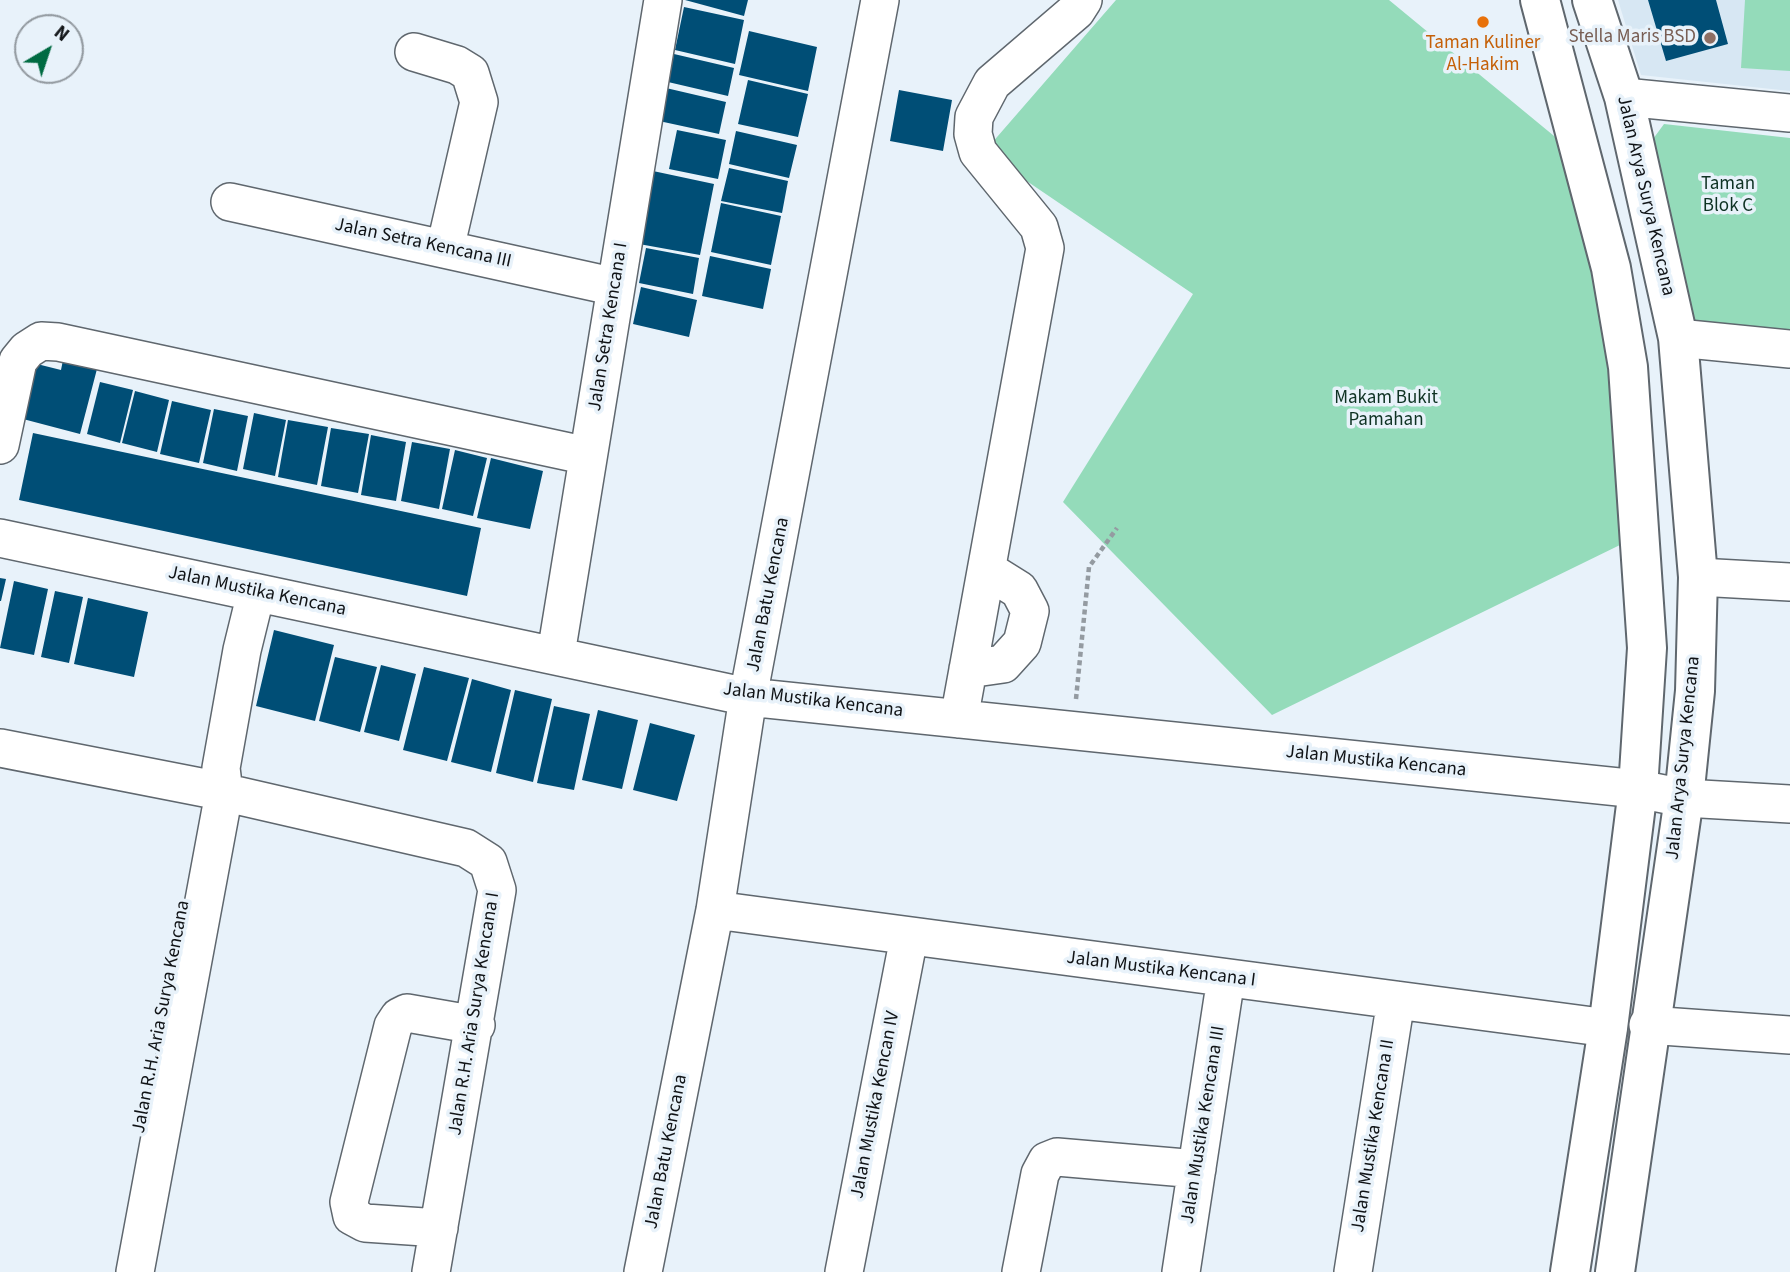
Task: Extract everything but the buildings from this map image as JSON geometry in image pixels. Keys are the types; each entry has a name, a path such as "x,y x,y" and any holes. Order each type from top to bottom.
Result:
{"street":[{"name":"Jalan Setra Kencana I","path":"556,654 663,0"},
{"name":"Jalan Batu Kencana","path":"643,1272 715,911 748,697 880,0"},
{"path":"959,719 1045,248 1039,228 978,152 973,134 974,117 992,83 1076,11 1083,0"},
{"path":"1540,0 1611,268 1628,367 1647,648 1638,789 1608,1028 1570,1272"},
{"name":"Jalan Arya Surya Kencana","path":"1592,0 1624,97 1678,338 1698,577 1695,691 1684,798 1648,1025 1615,1272"},
{"path":"414,52 457,65 470,73 480,102 445,249"},
{"path":"1624,97 1790,113"},
{"name":"Jalan Setra Kencana III","path":"230,202 616,287"},
{"path":"1678,338 1790,349"},
{"path":"0,445 18,361 27,350 41,341 58,342 588,456"},
{"name":"Jalan Mustika Kencana","path":"0,538 556,654 748,697 1638,789 1684,798 1790,804"},
{"path":"968,669 1003,664 1022,643 1030,611 1019,590 987,570"},
{"path":"1698,577 1790,582"},
{"name":"Jalan R.H. Aria Surya Kencana","path":"115,1272 256,593"},
{"name":"Jalan R.H. Aria Surya Kencana I","path":"0,748 217,783 466,848 488,862 497,890 476,1025 431,1272"},
{"name":"Jalan R.H. Aria Surya Kencana","path":"135,1272 217,783"},
{"name":"Jalan Mustika Kencana I","path":"715,911 1608,1028"},
{"name":"Jalan Mustika Kencan IV","path":"844,1272 909,937"},
{"name":"Jalan Mustika Kencana III","path":"1181,1272 1226,978"},
{"name":"Jalan Mustika Kencana II","path":"1353,1272 1396,1000"},
{"path":"439,1228 365,1223 352,1216 349,1202 393,1026 399,1017 407,1013 476,1025"},
{"path":"1648,1025 1790,1035"},
{"path":"1021,1272 1040,1174 1048,1161 1056,1157 1197,1170"}],"path":[{"path":"1072,731 1089,567 1116,528"}],"shaded area":[{"name":"Stella Maris BSD","path":"1618,0 1790,0 1790,91 1641,75"}],"green space":[{"name":"Makam Bukit Pamahan","path":"1116,0 1389,0 1565,145 1600,274 1622,544 1272,715 1063,502 1193,294 984,152"},
{"path":"1745,0 1790,0 1790,71 1741,68"},
{"name":"Taman Blok C","path":"1664,124 1790,138 1790,333 1691,320 1653,139"}],"place":[{"name":"Taman Kuliner Al-Hakim","path":"1483,22"},
{"name":"Stella Maris BSD","path":"1710,38"}]}
